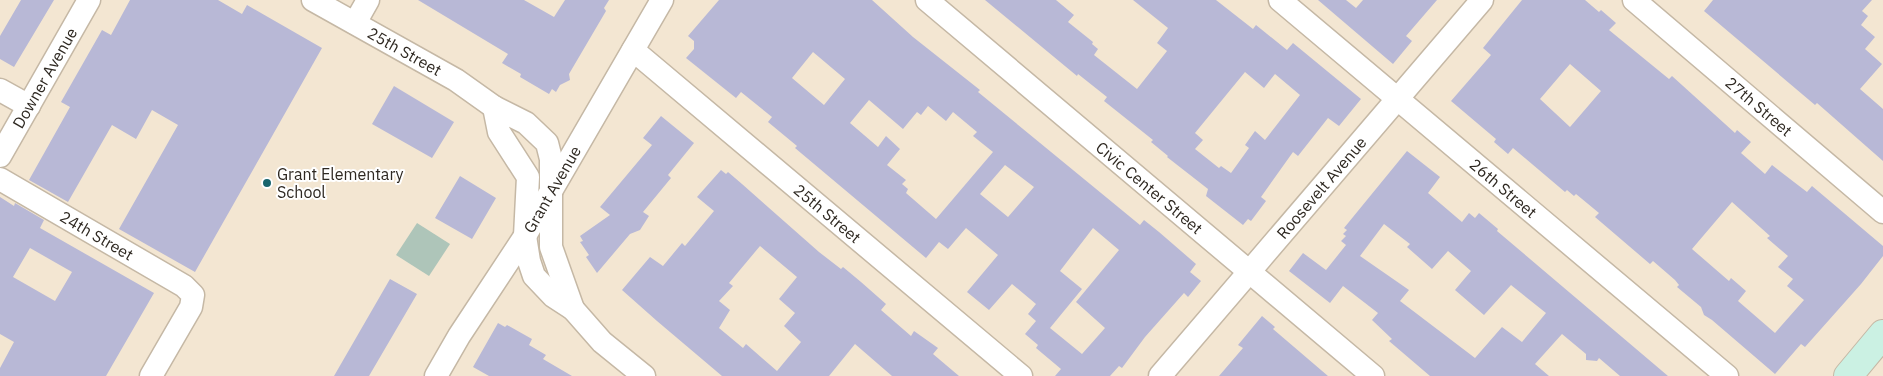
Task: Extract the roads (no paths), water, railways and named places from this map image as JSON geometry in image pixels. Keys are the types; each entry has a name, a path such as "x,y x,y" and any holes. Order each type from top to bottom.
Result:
{"main road":[{"path":"1848,376 1883,334"}],"street":[{"name":"Downer Avenue","path":"0,156 89,0"},
{"name":"25th Street","path":"313,0 456,80 494,107 526,123 547,143 551,159 552,192"},
{"path":"355,23 368,0"},
{"name":"Grant Avenue","path":"436,376 459,336 552,192 662,0"},
{"name":"Civic Center Street","path":"927,0 1373,376"},
{"name":"26th Street","path":"1280,0 1727,376"},
{"name":"Roosevelt Avenue","path":"1160,376 1482,0"},
{"name":"27th Street","path":"1634,0 1883,212"},
{"name":"25th Street","path":"633,50 1021,376"},
{"path":"0,90 29,106"},
{"path":"494,107 499,132 528,176 525,236 529,261 534,276 553,296 573,309 602,342 644,376"},
{"name":"24th Street","path":"0,179 184,286 193,295 191,307 151,376"},
{"path":"552,192 551,247 573,309"}],"place":[{"name":"Grant Elementary School","path":"267,183"}]}
